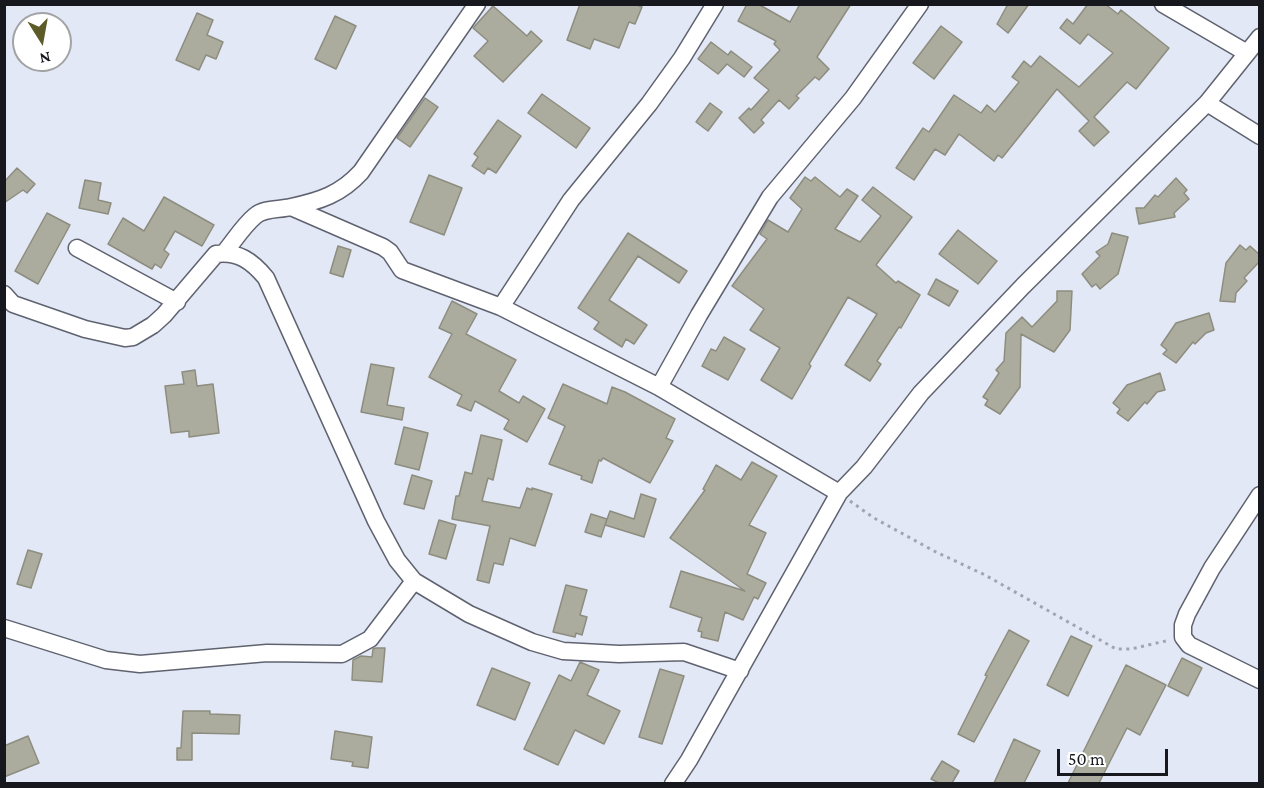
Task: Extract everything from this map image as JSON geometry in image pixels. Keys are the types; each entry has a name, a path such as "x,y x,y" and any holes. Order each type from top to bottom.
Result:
{"street":[{"path":"224,253 255,216 264,211 291,207 327,197 347,187 361,172 477,4"},
{"path":"501,307 571,200 649,105 682,58 715,4"},
{"path":"659,387 770,197 854,98 920,4"},
{"path":"1162,4 1247,53"},
{"path":"673,783 689,760 740,671 839,493 864,467 921,393 1023,286 1207,104 1260,37"},
{"path":"1207,104 1260,136"},
{"path":"291,207 383,247 390,252 402,270 501,307 659,387 839,493"},
{"path":"77,248 177,302"},
{"path":"4,294 13,304 85,328 125,338 133,337 153,325 177,302 216,254 240,255 266,278 376,521 397,560 414,581 469,614 532,642 563,651 619,654 684,652 740,671"},
{"path":"1260,495 1212,568 1183,625 1183,637 1189,645 1260,680"},
{"path":"4,628 106,660 140,664 267,653 342,654 370,639 414,581"}],"path":[{"path":"839,493 874,518 934,551 985,574 1116,649 1131,649 1183,637"}],"building":[{"path":"580,4 634,4 642,7 635,24 629,22 619,48 594,39 590,49 567,40"},
{"path":"747,4 758,4 790,22 800,4 851,4 817,57 829,69 819,80 815,77 796,96 799,98 789,109 779,100 761,120 764,123 754,133 739,118 749,108 751,110 769,90 754,78 780,50 774,44 776,41 738,21"},
{"path":"1008,4 1029,4 1008,33 997,24"},
{"path":"1088,4 1105,4 1118,14 1121,10 1169,48 1136,89 1127,82 1094,117 1109,132 1094,146 1079,131 1089,121 1057,89 1002,158 998,155 994,161 959,134 945,155 935,149 914,180 896,168 923,128 929,132 954,95 981,113 987,105 995,112 1019,82 1012,77 1024,61 1031,67 1040,56 1079,87 1113,53 1088,34 1080,44 1060,28 1067,19 1073,24"},
{"path":"493,6 527,36 531,31 542,41 503,82 474,56 488,41 473,28"},
{"path":"197,13 213,20 207,35 223,42 216,59 206,55 199,70 176,60"},
{"path":"335,16 356,26 336,69 315,59"},
{"path":"941,26 962,42 934,79 913,63"},
{"path":"711,42 728,55 731,51 752,67 744,77 727,64 718,74 698,59"},
{"path":"542,94 590,128 576,148 528,113"},
{"path":"425,98 438,107 410,147 397,138"},
{"path":"710,103 722,112 708,131 696,122"},
{"path":"498,120 521,136 496,173 488,168 484,174 472,166 478,157 474,154"},
{"path":"17,168 35,184 27,193 23,190 4,203 4,182"},
{"path":"429,175 462,188 444,235 410,222"},
{"path":"805,177 811,181 815,177 840,197 847,189 858,196 835,229 860,242 881,216 862,200 873,187 912,217 876,265 896,283 898,281 920,295 901,328 899,327 877,361 881,364 870,381 845,365 877,314 848,297 809,364 811,366 792,399 761,380 780,348 750,330 764,309 732,286 767,239 760,234 768,220 788,232 802,209 790,198"},
{"path":"1176,178 1187,190 1184,193 1189,199 1174,213 1175,217 1139,224 1136,208 1144,208 1155,195 1158,197"},
{"path":"85,180 101,183 98,200 111,203 108,214 79,208"},
{"path":"164,197 214,225 202,246 175,231 164,250 169,254 161,268 155,264 152,269 108,244 123,218 144,231"},
{"path":"47,213 70,225 38,284 15,271"},
{"path":"958,230 997,261 978,284 939,254"},
{"path":"628,233 687,271 679,283 638,256 609,300 647,325 634,344 626,339 622,347 594,329 599,322 578,308"},
{"path":"1112,233 1128,237 1118,274 1100,289 1096,284 1092,287 1082,274 1100,256 1096,252 1108,244"},
{"path":"1240,245 1246,250 1250,246 1260,255 1260,261 1244,278 1247,281 1236,293 1235,302 1220,301 1226,263"},
{"path":"338,246 351,250 343,277 330,273"},
{"path":"936,279 958,291 949,306 928,294"},
{"path":"1057,291 1072,291 1070,330 1054,352 1021,334 1020,387 1000,414 985,405 988,400 983,397 999,373 996,370 1004,361 1006,333 1022,317 1032,327 1057,301"},
{"path":"452,301 477,314 466,334 516,360 499,391 519,403 523,396 545,409 527,442 504,429 509,420 475,401 471,411 457,405 462,395 429,377 452,334 439,328"},
{"path":"1209,313 1214,330 1206,333 1195,344 1193,342 1176,363 1163,354 1167,350 1161,345 1176,323"},
{"path":"724,337 745,349 728,380 702,366 711,349 716,351"},
{"path":"371,364 394,368 387,405 404,408 402,420 361,412"},
{"path":"195,370 197,386 213,384 219,433 189,437 189,431 171,433 165,386 184,384 182,372"},
{"path":"1160,373 1165,390 1157,392 1147,404 1145,402 1128,421 1117,413 1120,409 1113,403 1127,385"},
{"path":"563,384 607,404 612,387 675,419 666,438 673,441 650,483 603,458 599,460 592,483 581,479 582,476 549,464 565,426 548,418"},
{"path":"404,427 428,433 419,470 395,464"},
{"path":"481,435 502,440 493,480 488,478 482,501 520,508 527,488 552,494 535,546 510,538 503,565 494,563 489,583 477,580 490,526 452,519 456,496 459,496 465,472 472,474"},
{"path":"752,462 777,476 749,525 766,533 747,574 766,583 758,599 754,597 743,620 725,612 718,641 701,637 702,632 698,631 702,618 670,607 681,571 745,591 670,538 705,490 703,489 716,465 741,480"},
{"path":"412,475 432,481 424,509 404,504"},
{"path":"641,494 656,499 644,537 605,525 610,511 634,519"},
{"path":"591,514 607,519 601,537 585,532"},
{"path":"439,520 456,525 446,559 429,554"},
{"path":"28,550 42,554 31,588 17,584"},
{"path":"566,585 587,590 580,615 587,617 582,635 576,633 575,637 553,632"},
{"path":"1009,630 1029,641 974,742 958,734"},
{"path":"1071,636 1092,646 1068,696 1047,685"},
{"path":"385,648 382,682 352,680 353,660 361,656 372,657 373,649"},
{"path":"1182,658 1202,668 1188,696 1168,686"},
{"path":"580,662 599,670 587,695 620,711 604,744 575,730 558,765 524,749 559,675 571,681"},
{"path":"1126,665 1166,685 1140,735 1127,728 1099,783 1068,783"},
{"path":"492,668 530,683 515,720 477,705"},
{"path":"660,669 684,676 662,744 639,737"},
{"path":"183,711 210,711 210,714 240,715 239,734 192,733 192,760 177,760 177,748 181,748"},
{"path":"335,731 372,737 368,768 352,766 353,762 331,759"},
{"path":"28,736 39,763 4,777 4,746"},
{"path":"1014,739 1040,751 1024,783 994,783"},
{"path":"942,761 959,771 952,783 939,783 931,779"}]}
